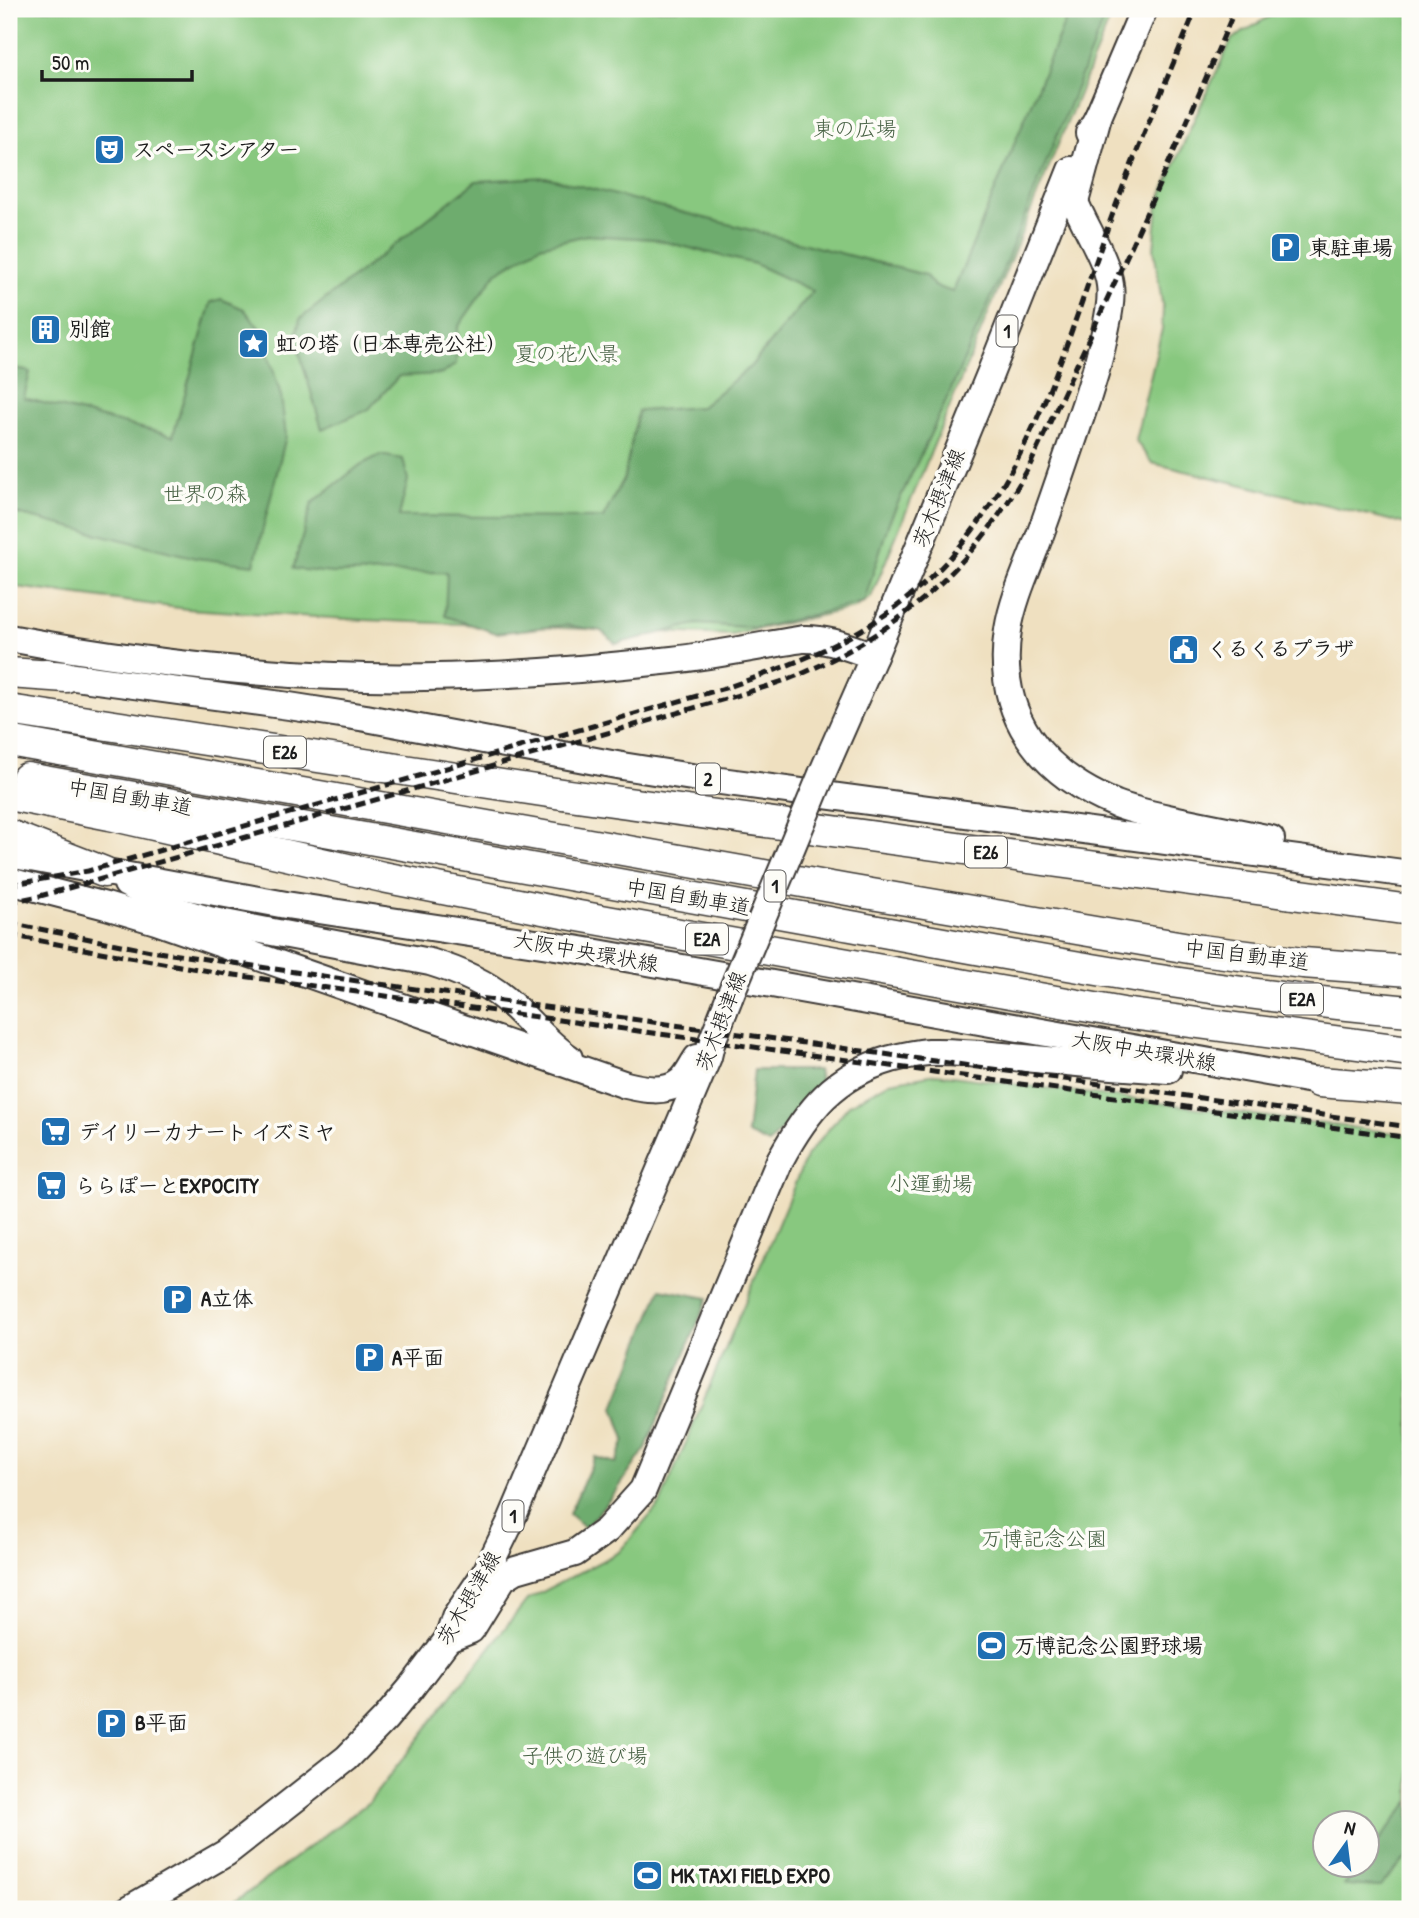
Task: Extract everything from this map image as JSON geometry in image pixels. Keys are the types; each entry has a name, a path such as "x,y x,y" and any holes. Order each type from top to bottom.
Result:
{"highway":[{"path":"9,673 66,677"},
{"name":"E26","path":"9,710 562,794 1410,910"},
{"name":"中国自動車道","path":"9,741 1201,950 1410,971"},
{"name":"中国自動車道","path":"9,775 967,947 1194,985 1410,1011"},
{"name":"E2A","path":"9,795 383,877 573,915 1123,1013 1410,1051"},
{"path":"9,835 104,872"},
{"path":"1319,1082 1410,1089"}],"main road":[{"name":"茨木摂津線","path":"130,1909 226,1853 347,1758 411,1688 447,1639 455,1618 486,1572 510,1523 708,1057 710,1044 990,374 1059,196 1079,150 1098,117 1144,9"},
{"path":"1098,117 1075,202 1108,273 1111,287 1109,313 1091,387 1008,630 1007,669 1011,702 1020,724 1033,744 1067,779 1090,792 1144,813 1290,843 1367,867"},
{"path":"9,638 177,665 336,676 412,677 580,668 674,660 803,639 831,641 874,656"},
{"name":"2","path":"9,667 366,718 698,778 1410,874"},
{"name":"大阪中央環状線","path":"9,854 286,905 575,949 1410,1098"},
{"path":"104,872 179,911 209,920 430,962 460,972 504,999 558,1051 590,1072"},
{"path":"9,881 156,921 643,1089 671,1087 681,1081 710,1044"},
{"path":"447,1639 471,1630 503,1578 516,1570 575,1553 607,1530 643,1490 780,1160 807,1115 824,1096 843,1081 882,1062 926,1052 962,1052 1174,1070 1257,1071"}],"green space":[{"path":"9,9 1114,9 871,597 854,608 732,635 364,620 187,609 9,586"},
{"path":"1070,9 1108,9 1000,277 889,522 864,602 760,628 697,624 616,644 601,631 565,625 496,633 445,616 447,572 332,573 293,569 312,503 360,465 380,455 403,459 408,480 399,516 603,518 624,478 638,411 701,407 751,366 813,291 755,264 653,239 587,235 540,246 496,273 458,327 456,364 442,374 399,376 368,410 322,429 295,338 300,319 476,181 546,177 925,275 934,286 953,292"},
{"name":"東駐車場","path":"1282,9 1410,9 1410,525 1152,463 1135,440 1162,329 1163,310 1154,249 1158,204 1232,39"},
{"name":"世界の森","path":"221,299 244,309 261,330 281,396 286,436 254,565 196,558 9,512 9,367 30,372 24,398 173,436 211,302"},
{"path":"754,1070 818,1070 821,1086 769,1144 747,1134"},
{"name":"万博記念公園","path":"936,1074 1410,1135 1410,1909 226,1909 369,1802 527,1600 619,1552 660,1504 807,1155 849,1105 890,1082"},
{"path":"661,1289 708,1298 646,1448 615,1493 585,1528 569,1514 595,1457 616,1463 625,1440 614,1407"},
{"path":"1410,1801 1410,1854 1380,1887 1344,1885 1348,1880 1380,1880 1380,1839"}],"railway":[{"path":"9,885 88,871 725,688 802,660 850,636 896,607 956,551 989,508 1016,461 1061,360 1116,205 1196,9"},
{"path":"9,902 94,881 790,679 844,653 908,611 937,587 963,560 1010,499 1030,465 1161,181 1235,9"},
{"path":"9,923 151,951 336,978 1410,1127"},
{"path":"9,935 220,973 1410,1138"}],"place":[{"name":"スペースシアター","path":"110,150"},
{"name":"東駐車場","path":"1286,248"},
{"name":"別館","path":"46,329"},
{"name":"虹の塔（日本専売公社）","path":"253,344"},
{"name":"くるくるプラザ","path":"1184,649"},
{"name":"デイリーカナート イズミヤ","path":"56,1132"},
{"name":"ららぽーとEXPOCITY","path":"52,1186"},
{"name":"A立体","path":"178,1299"},
{"name":"A平面","path":"369,1358"},
{"name":"万博記念公園野球場","path":"991,1646"},
{"name":"B平面","path":"112,1723"},
{"name":"MK TAXI FIELD EXPO","path":"648,1876"}],"park label":[{"name":"東の広場","path":"855,129"},
{"name":"夏の花八景","path":"567,354"},
{"name":"小運動場","path":"931,1184"},
{"name":"子供の遊び場","path":"585,1756"}]}
